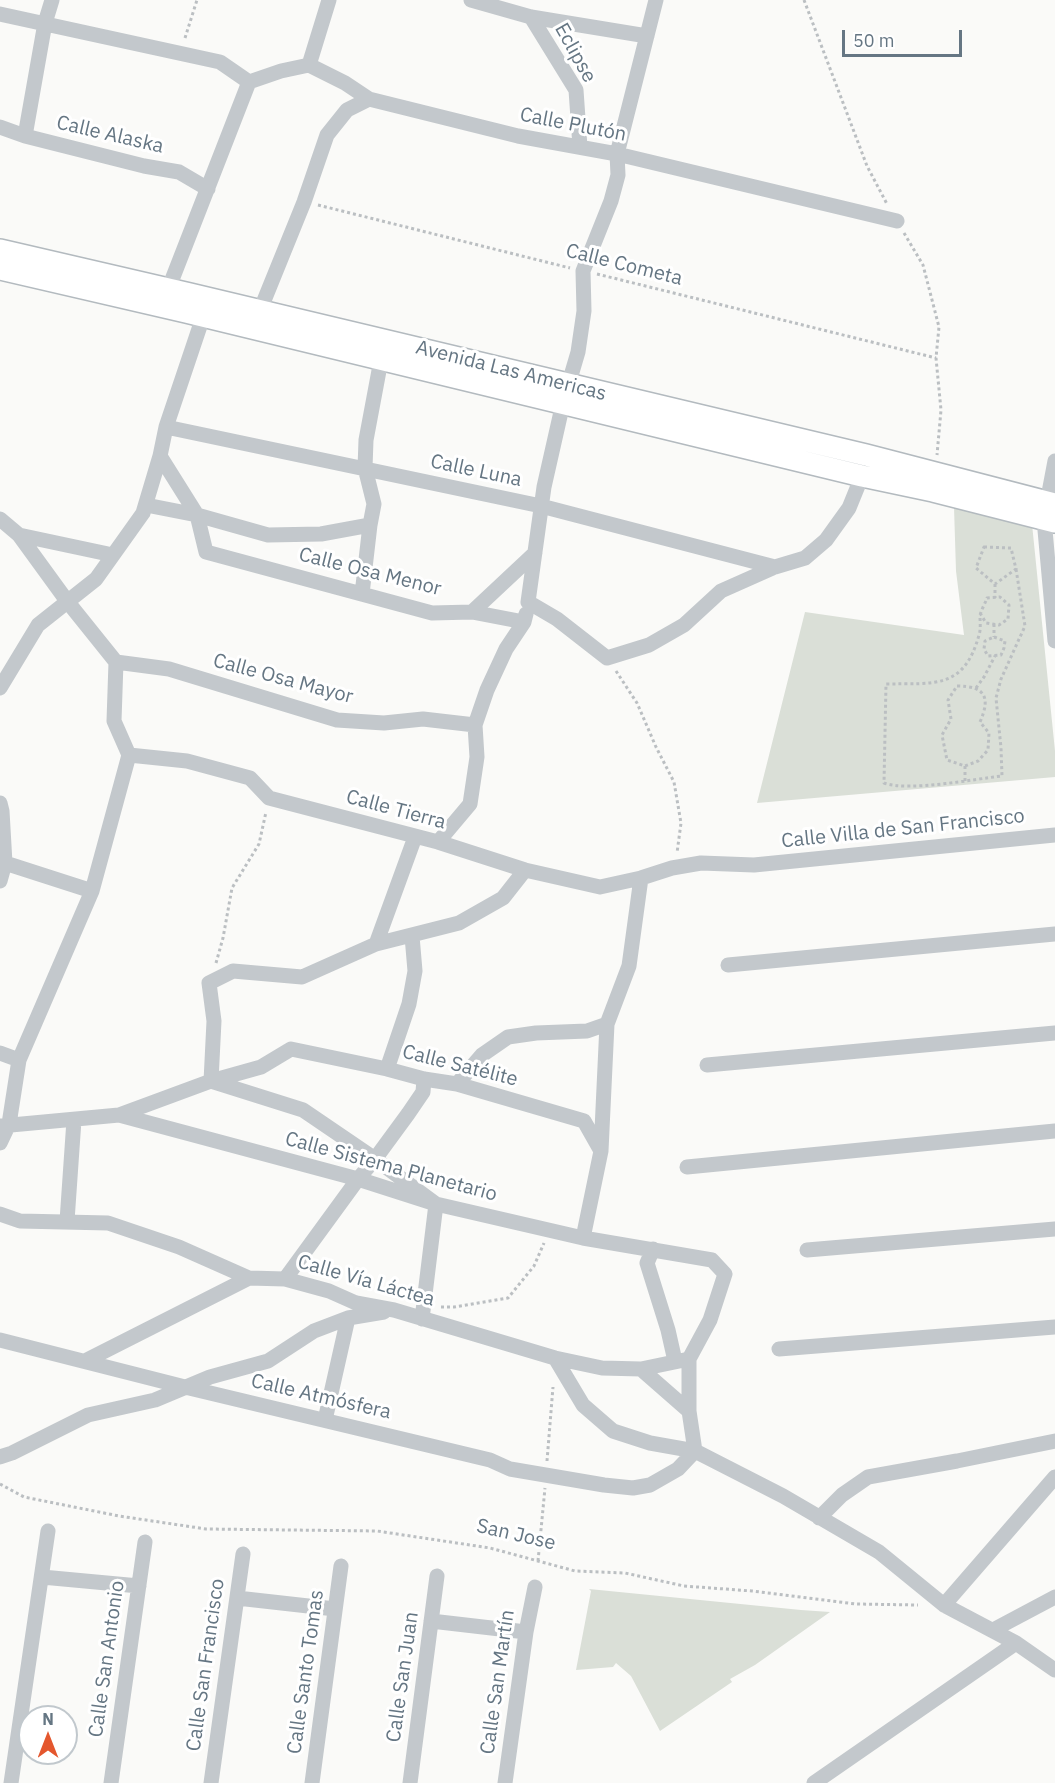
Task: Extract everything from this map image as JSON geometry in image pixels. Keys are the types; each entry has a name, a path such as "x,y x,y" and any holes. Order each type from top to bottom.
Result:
{"street":[{"path":"25,136 45,23 52,0"},
{"path":"249,82 281,71 309,65 329,0"},
{"path":"471,0 531,17 647,36"},
{"path":"438,842 470,804 477,757 475,725 487,690 506,649 524,622 544,487 578,352 584,311 583,271 611,201 618,175 616,154 656,0"},
{"path":"0,14 219,62 249,82"},
{"name":"Eclipse","path":"531,17 576,90 580,147"},
{"name":"Calle Plutón","path":"309,65 345,83 369,99 518,136 616,154 897,221"},
{"path":"168,290 249,82"},
{"path":"257,320 304,202 327,135 347,110 369,99"},
{"name":"Calle Alaska","path":"0,128 144,166 180,172 208,189"},
{"name":"Avenida Las Americas","path":"0,250 168,290 193,308"},
{"name":"Avenida Las Americas","path":"0,269 257,320 566,394 936,473 1020,504"},
{"path":"0,688 38,625 96,579 143,513 160,456 193,308"},
{"path":"362,594 374,504 365,468 366,440 384,351"},
{"name":"Avenida Las Americas","path":"566,394 862,476 933,491 1020,504"},
{"name":"Calle Luna","path":"166,427 541,506 775,567"},
{"path":"160,456 197,515"},
{"path":"1055,461 1050,512 1055,641"},
{"path":"528,602 557,619 607,658 650,645 684,625 721,591 775,567 805,558 826,540 849,508 862,476"},
{"path":"1020,504 1050,512"},
{"path":"146,505 197,515 268,535 321,534 370,525"},
{"name":"Calle Osa Menor","path":"197,515 207,552 432,613 472,612 524,622"},
{"path":"0,519 19,535 67,601 116,662 114,721 129,755 92,891 19,1060 0,1143"},
{"path":"19,535 113,555"},
{"path":"472,612 535,553"},
{"name":"Calle Osa Mayor","path":"116,662 169,669 337,720 384,723 423,719 475,725"},
{"name":"Calle Tierra","path":"129,755 187,761 250,778 269,798 438,842 525,870 600,887 700,863 754,865"},
{"path":"0,881 5,863 1,808"},
{"name":"Calle Villa de San Francisco","path":"754,865 1055,835"},
{"path":"376,944 415,837"},
{"path":"5,863 92,891"},
{"path":"211,1080 214,1021 209,983 232,971 302,977 376,944 459,923 503,898 525,870"},
{"path":"583,1238 601,1151 607,1024 629,966 641,878"},
{"path":"728,965 1055,934"},
{"path":"387,1069 411,993 415,971 412,936"},
{"path":"457,1084 482,1055 508,1037 536,1033 587,1031 607,1024"},
{"path":"707,1065 1055,1033"},
{"name":"Calle Satélite","path":"211,1080 261,1067 291,1049 424,1079 457,1084 584,1121 601,1151"},
{"path":"0,1053 19,1060"},
{"path":"285,1279 423,1092 424,1079"},
{"path":"5,1125 119,1115 211,1080 303,1110 436,1204 423,1313"},
{"name":"Calle Sistema Planetario","path":"119,1115 358,1179 436,1204 583,1238 712,1260 725,1274 710,1320 682,1360"},
{"path":"67,1221 74,1120"},
{"path":"687,1167 1055,1131"},
{"name":"Calle Vía Láctea","path":"1,1217 20,1221 108,1223 179,1247 249,1278 285,1279 328,1291 356,1303 423,1313 555,1358 602,1368 641,1369 682,1360"},
{"path":"807,1251 1055,1229"},
{"path":"653,1249 648,1263 668,1330 682,1360 695,1451"},
{"path":"85,1361 249,1278"},
{"path":"0,1457 88,1415 155,1400 210,1377 268,1361 314,1331 348,1318 394,1310"},
{"path":"325,1420 348,1318"},
{"path":"779,1349 1055,1327"},
{"name":"Calle Atmósfera","path":"0,1340 490,1460 510,1469 633,1488 650,1485 678,1469 695,1451"},
{"path":"555,1358 583,1405 613,1431 650,1443 695,1451 783,1496 879,1552 944,1605 1016,1643 1055,1670"},
{"path":"641,1369 689,1411"},
{"path":"819,1518 842,1495 868,1477 1055,1441"},
{"path":"944,1605 1055,1477"},
{"path":"11,1783 48,1531"},
{"name":"Calle San Antonio","path":"111,1783 145,1542"},
{"name":"Calle San Francisco","path":"211,1783 243,1554"},
{"name":"Calle Santo Tomas","path":"312,1783 341,1566"},
{"name":"Calle San Juan","path":"410,1783 437,1576"},
{"path":"42,1577 139,1586"},
{"name":"Calle San Martín","path":"505,1783 526,1632 535,1587"},
{"path":"993,1630 1055,1597"},
{"path":"237,1598 335,1610"},
{"path":"431,1621 526,1632"},
{"path":"823,1781 1016,1643"}],"path":[{"path":"180,53 197,0"},
{"path":"804,0 867,166 923,265 939,327 936,358 941,410 936,473"},
{"name":"Calle Cometa","path":"304,202 936,358"},
{"path":"980,613 986,623 999,625 1008,619 1009,605 1000,597 995,598 987,598 980,613 980,631 973,656 958,675 934,683 886,684 884,783 896,787 1002,776 996,698 1001,679 1025,626 1011,548 984,547 976,568 995,584 995,598"},
{"path":"995,584 1016,569"},
{"path":"994,624 994,636"},
{"path":"994,636 1005,641 1004,648 1001,655 988,656 984,650 985,641 994,636"},
{"path":"976,688 995,656"},
{"path":"607,658 637,703 674,782 681,824 675,864 672,868"},
{"path":"957,686 976,688 985,698 985,710 980,722 989,733 988,750 978,761 965,766 947,760 942,735 951,719 948,700 957,686"},
{"path":"965,766 965,781"},
{"path":"209,983 223,938 232,888 259,844 269,798"},
{"path":"423,1313 508,1298 534,1266 549,1230"},
{"name":"San Jose","path":"0,1484 24,1497 119,1516 206,1529 377,1531 490,1548 575,1571 625,1574 684,1586 752,1591 856,1604 944,1605"}],"shaded area":[{"path":"954,507 1032,524 1055,751 1055,777 757,803 805,612 964,635 956,571"},
{"path":"589,1589 830,1612 755,1665 730,1679 732,1682 660,1731 631,1676 616,1663 613,1667 576,1670 591,1591"}]}
